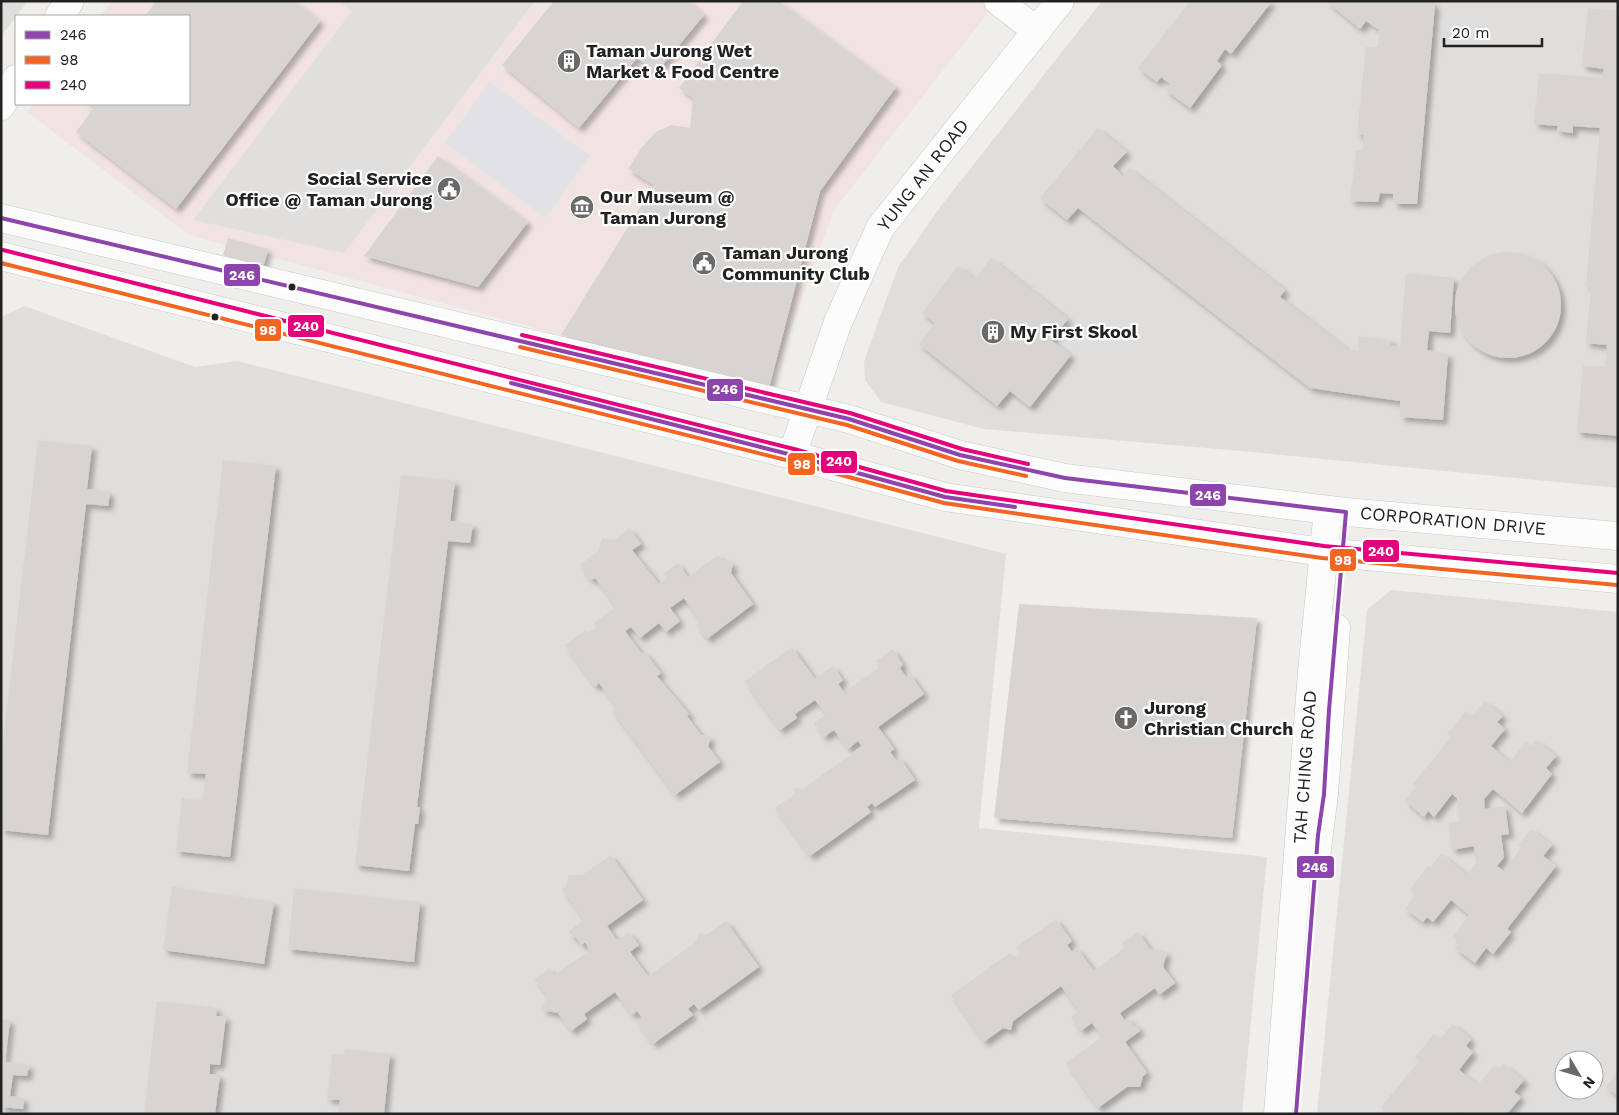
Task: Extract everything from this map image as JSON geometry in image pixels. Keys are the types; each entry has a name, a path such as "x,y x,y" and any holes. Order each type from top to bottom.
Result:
{"street":[{"path":"60,15 70,1"},
{"path":"998,1 1037,32"},
{"name":"YUNG AN ROAD","path":"792,455 838,322 880,228 1060,1"},
{"path":"1,81 15,71"},
{"path":"1,106 15,81"},
{"name":"CORPORATION DRIVE","path":"1,218 849,419 960,455 1065,478 1337,511 1618,536"},
{"path":"1,256 792,455 945,497 1332,553 1618,579"},
{"name":"TAH CHING ROAD","path":"1278,1114 1337,511"},
{"name":"TAH CHING ROAD","path":"1296,1114 1318,835 1324,794 1332,553"}],"shaded area":[{"path":"1,1 28,1 17,15 15,15 15,18 1,36"},
{"path":"112,1 997,1 834,210 769,388 561,335 189,235 27,112 32,105 190,105 190,15 101,15"},
{"path":"339,1 535,1 344,253 193,220 352,11"},
{"path":"1102,1 1618,1 1618,488 1242,451 984,429 881,402 865,380 864,361 898,267 941,206"},
{"path":"490,82 590,156 545,218 445,143"},
{"path":"24,306 195,367 237,361 1006,554 979,828 1267,857 1242,1114 1,1114 1,317"},
{"path":"1391,590 1618,612 1618,1114 1317,1114 1367,610"}],"building":[{"path":"156,1 294,1 320,21 176,209 76,132 93,109 87,105 190,105 190,15 146,15"},
{"name":"Taman Jurong Wet Market & Food Centre","path":"554,1 688,1 704,15 656,73 637,58 579,128 502,65"},
{"name":"Taman Jurong Community Club","path":"743,1 778,1 896,87 820,191 769,388 561,335 654,185 628,169 642,147 656,132 671,125 690,128 693,98 679,88"},
{"path":"1190,1 1272,1 1231,54 1225,49 1217,61 1222,65 1190,108 1165,90 1170,84 1161,77 1157,82 1138,68"},
{"path":"1326,1 1430,1 1435,5 1417,204 1394,204 1393,194 1380,193 1378,202 1350,201 1356,151 1362,151 1364,135 1357,134 1366,47 1378,47 1379,30 1366,21 1360,29"},
{"path":"1588,8 1618,11 1618,436 1577,432 1583,366 1605,367 1607,345 1586,343 1591,287 1586,286 1600,128 1573,126 1573,133 1557,131 1558,126 1534,124 1539,73 1603,78 1604,69 1582,66"},
{"path":"1098,128 1127,152 1113,166 1123,176 1129,168 1285,290 1280,297 1347,349 1359,351 1358,336 1391,340 1391,345 1400,348 1406,273 1454,278 1450,333 1429,331 1427,350 1448,354 1443,420 1400,417 1400,401 1310,388 1078,208 1067,220 1040,198"},
{"name":"Social Service Office @ Taman Jurong","path":"438,156 528,222 478,287 364,256"},
{"path":"228,238 268,249 263,267 223,255"},
{"path":"1508,252 1528,256 1545,268 1557,285 1561,305 1557,325 1545,342 1528,354 1508,358 1488,354 1471,342 1459,325 1455,305 1459,285 1471,268 1488,256"},
{"name":"My First Skool","path":"991,258 1068,319 1051,340 1071,355 1030,407 1010,391 997,406 919,344 935,323 922,313 958,266 975,279"},
{"path":"38,440 92,446 87,489 110,492 108,506 86,504 48,835 1,830 1,760"},
{"path":"223,460 276,466 230,857 176,851 182,798 202,801 206,774 187,773"},
{"path":"401,475 455,481 450,521 473,524 470,543 448,541 417,807 420,807 418,824 415,824 409,871 355,865"},
{"path":"629,528 641,544 632,550 659,584 667,578 663,574 678,563 688,577 718,555 722,560 733,563 731,573 753,604 707,639 696,624 700,621 684,598 670,608 680,621 666,632 659,623 640,638 631,627 625,631 642,654 645,652 661,673 657,676 689,714 687,716 701,735 711,737 708,746 720,762 675,795 612,710 616,706 599,683 595,687 565,645 586,630 588,633 597,627 594,623 616,607 595,578 591,580 580,565 598,551 602,538 614,540"},
{"name":"Jurong Christian Church","path":"1019,604 1257,618 1232,838 994,818"},
{"path":"792,647 815,679 833,666 843,680 838,684 844,692 880,667 876,661 893,649 903,665 900,668 906,677 910,674 924,694 878,727 894,749 890,752 897,761 900,758 915,780 875,807 872,803 867,807 871,812 810,856 775,808 795,794 795,788 803,789 862,746 858,741 848,749 834,730 824,737 814,723 826,714 815,700 795,714 797,718 780,730 745,681"},
{"path":"1485,701 1503,716 1497,722 1505,729 1491,746 1510,762 1526,742 1531,747 1536,740 1556,756 1546,768 1552,774 1522,813 1493,789 1484,799 1485,809 1505,806 1509,834 1501,835 1504,857 1497,866 1504,871 1521,848 1518,845 1531,829 1552,845 1543,856 1556,866 1507,929 1511,932 1493,954 1486,948 1475,963 1455,948 1460,942 1453,937 1469,915 1451,900 1433,922 1427,917 1423,922 1405,909 1416,894 1410,889 1428,866 1430,867 1441,854 1467,875 1476,863 1474,846 1452,850 1448,823 1460,821 1457,798 1452,794 1434,817 1428,811 1424,817 1405,801 1416,787 1413,784 1451,737 1447,734 1466,711 1472,716"},
{"path":"611,855 643,900 607,926 617,940 629,932 639,945 630,952 648,976 696,942 698,933 706,935 726,921 759,967 699,1010 694,1004 688,1009 693,1015 653,1044 637,1022 642,1018 637,1011 632,1015 615,992 584,1014 587,1019 571,1031 558,1013 542,1010 547,995 534,979 550,968 554,975 590,950 585,942 581,945 576,937 573,938 569,931 584,920 562,889 566,886 569,875 582,875"},
{"path":"172,887 274,902 264,964 163,950"},
{"path":"294,888 420,902 414,962 288,949"},
{"path":"1056,919 1072,941 1067,945 1072,952 1077,948 1094,971 1125,948 1122,943 1138,932 1150,949 1167,952 1163,967 1175,983 1159,995 1155,988 1120,1013 1124,1020 1128,1018 1134,1026 1136,1024 1140,1031 1125,1042 1147,1073 1143,1076 1140,1087 1127,1087 1098,1108 1066,1063 1102,1037 1092,1023 1081,1031 1071,1017 1079,1011 1061,986 1013,1021 1011,1030 1003,1028 984,1042 951,995 1010,953 1014,959 1021,954 1016,947"},
{"path":"157,1001 217,1008 216,1016 226,1016 220,1065 210,1064 210,1074 220,1075 215,1114 144,1114"},
{"path":"1,1019 10,1020 5,1062 29,1065 27,1076 13,1075 10,1096 24,1098 23,1109 1,1107"},
{"path":"1453,1024 1471,1039 1466,1046 1473,1052 1459,1070 1478,1085 1494,1065 1499,1070 1504,1064 1524,1080 1514,1092 1521,1097 1507,1114 1463,1114 1461,1112 1459,1114 1381,1114 1384,1110 1381,1107 1419,1061 1415,1057 1434,1034 1440,1039"},
{"path":"345,1049 390,1054 384,1114 338,1114 340,1100 327,1099 332,1054 344,1055"},
{"path":"1618,1072 1618,1096 1606,1087"}],"transit line":[{"name":"246","path":"1,218 849,419 960,455 1065,478 1346,512 1296,1114"},
{"name":"240","path":"3,250 794,449 946,491 1324,546 1618,573"},
{"name":"98","path":"1,263 790,461 944,503 1322,558 1617,585"},
{"name":"240","path":"522,335 850,413 962,449 1028,464"},
{"name":"98","path":"520,347 847,425 958,461 1026,476"},
{"name":"246","path":"511,383 792,455 945,497 1015,507"}],"place":[{"name":"Taman Jurong Wet Market & Food Centre","path":"569,61"},
{"name":"Social Service Office @ Taman Jurong","path":"449,189"},
{"name":"Our Museum @ Taman Jurong","path":"582,207"},
{"name":"Taman Jurong Community Club","path":"704,263"},
{"name":"My First Skool","path":"993,332"},
{"name":"Jurong Christian Church","path":"1126,718"}]}
